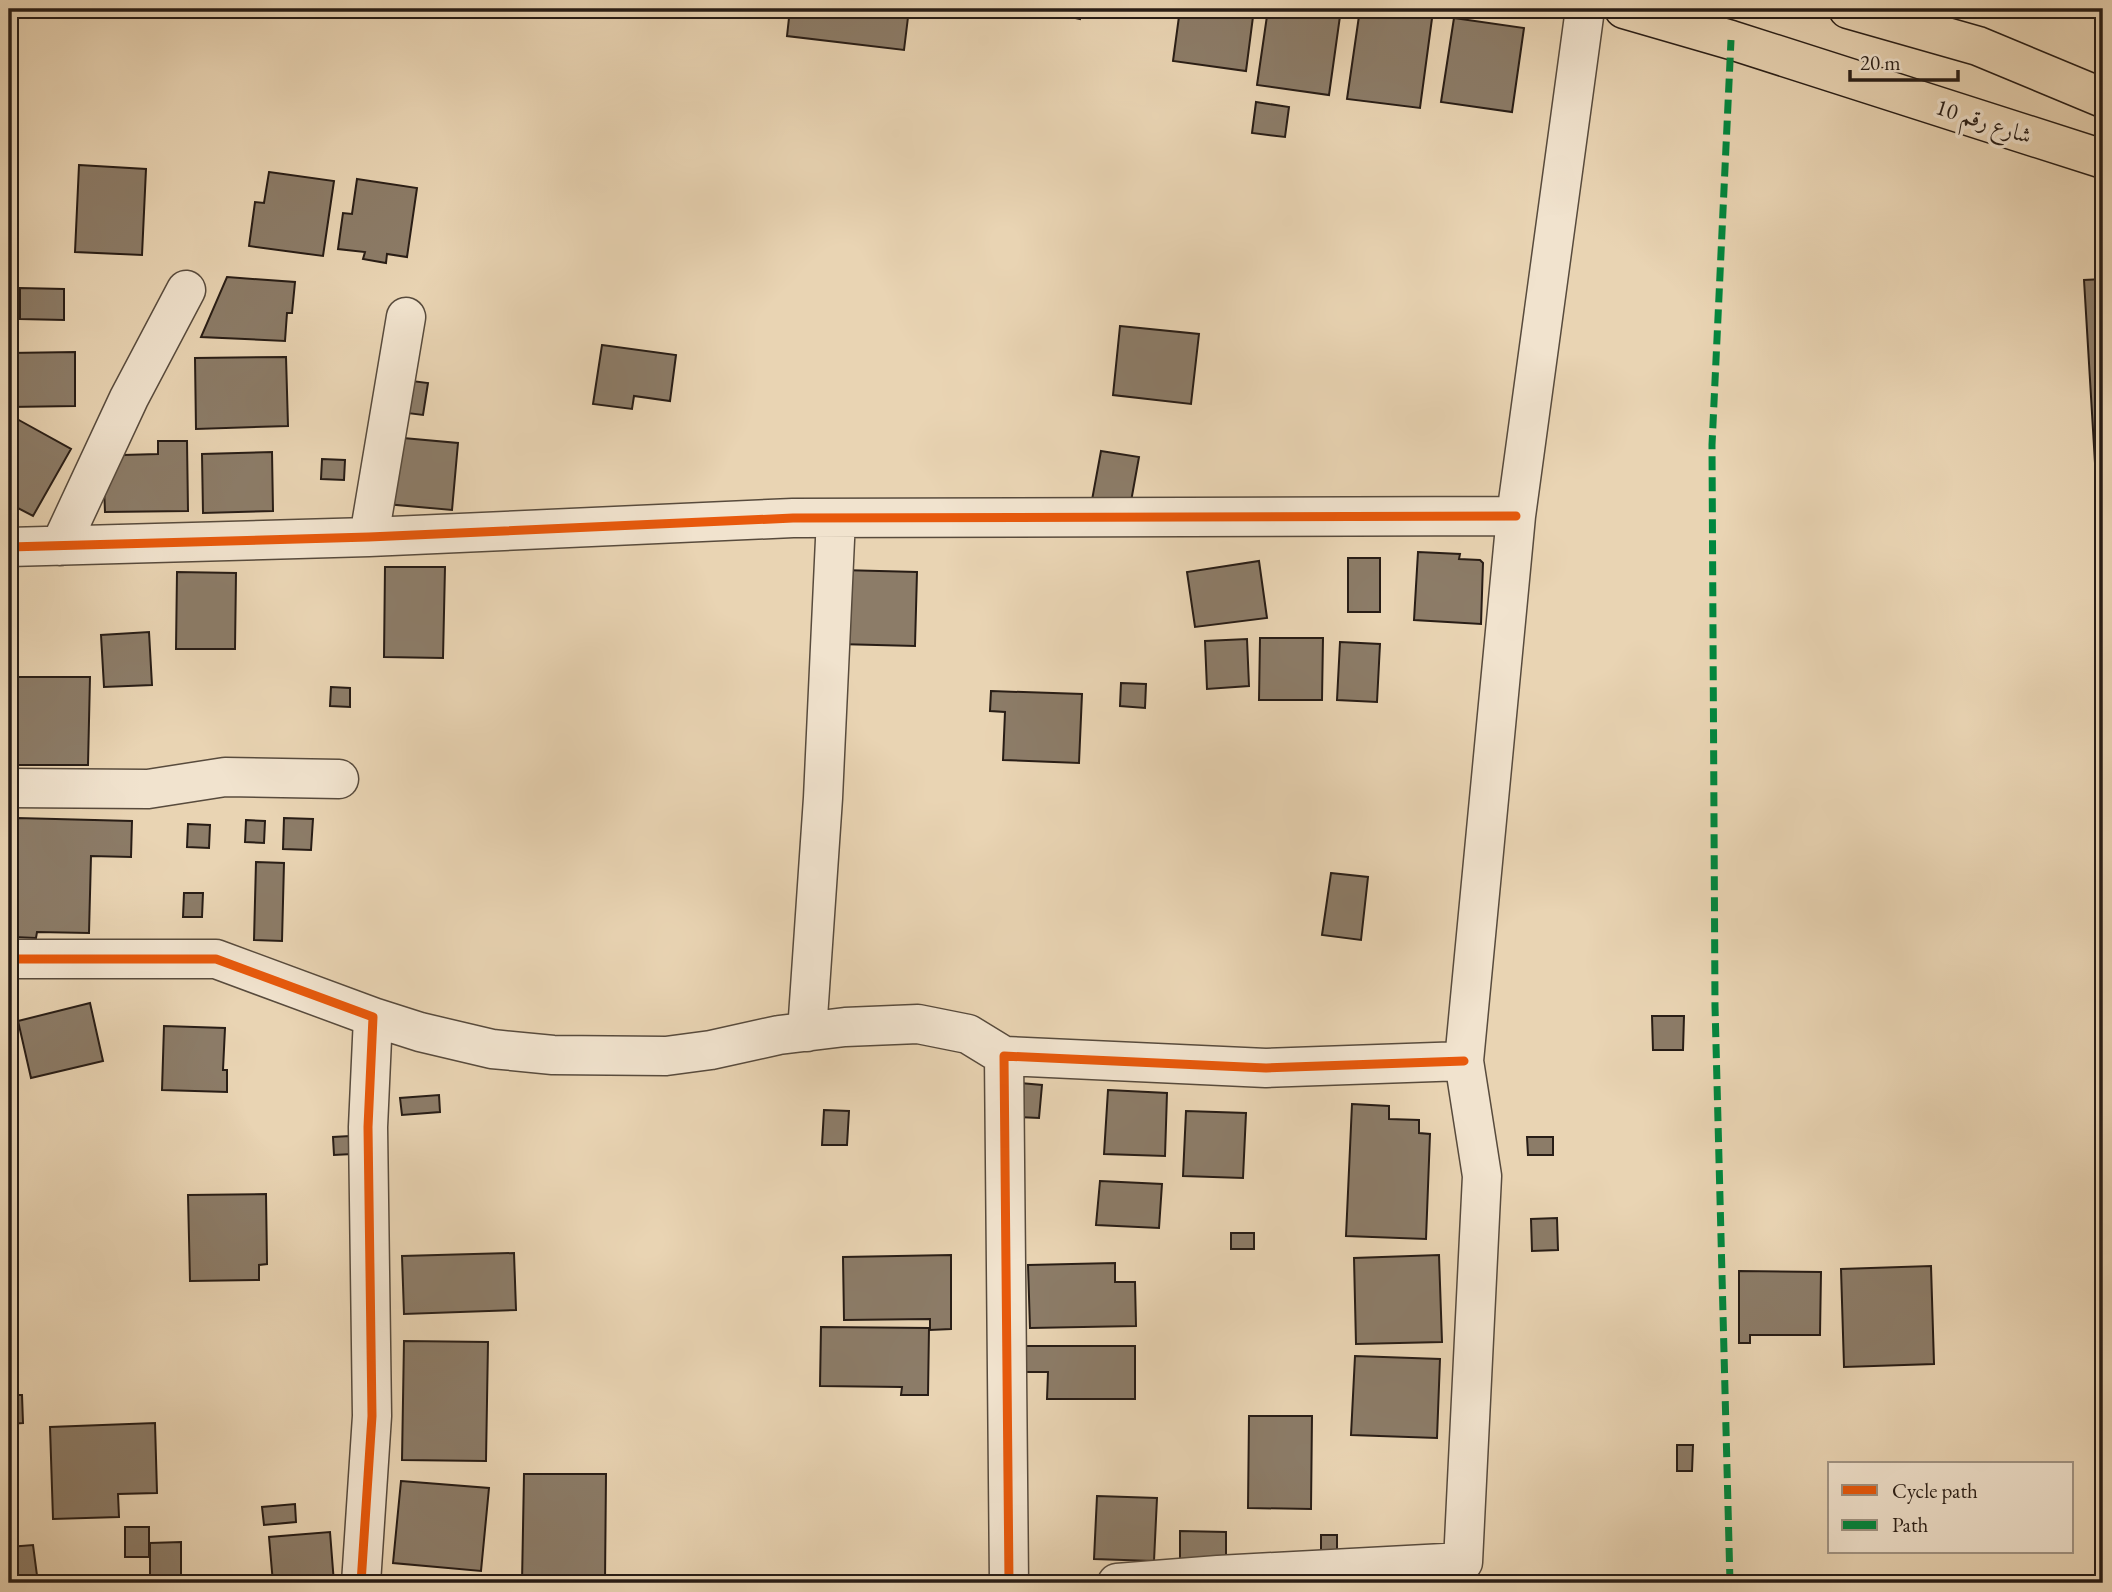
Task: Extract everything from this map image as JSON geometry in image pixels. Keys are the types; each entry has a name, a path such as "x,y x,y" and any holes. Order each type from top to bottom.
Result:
{"main road":[{"name":"شارع رقم 10","path":"1624,9 1731,40 2103,159"},
{"path":"1848,9 1978,46 2103,97"}],"street":[{"path":"1117,1583 1218,1575 1463,1573 1482,1176 1464,1061 1516,516 1586,9"},
{"path":"60,546 129,398 186,289"},
{"path":"369,537 406,317"},
{"path":"9,547 369,537 836,518 1516,516"},
{"path":"807,1032 823,797 836,518"},
{"path":"9,788 148,789 225,777 339,779"},
{"path":"9,959 216,959 420,1032 492,1049 553,1055 666,1056 711,1050 779,1035 845,1027 918,1024 968,1034 1004,1056 1266,1068 1464,1061"},
{"path":"361,1583 372,1416 368,1127 373,1017"},
{"path":"1004,1056 1009,1583"}],"building":[{"path":"790,9 909,9 904,50 787,36"},
{"path":"1035,9 1082,9 1080,19"},
{"path":"1180,9 1254,9 1246,71 1173,61"},
{"path":"1268,9 1341,9 1329,95 1257,85"},
{"path":"1360,9 1433,11 1420,108 1347,99"},
{"path":"1454,18 1524,28 1512,112 1441,102"},
{"path":"1256,102 1289,107 1285,137 1252,133"},
{"path":"79,165 146,169 142,255 75,252"},
{"path":"269,172 334,181 323,256 249,246 255,202 264,203"},
{"path":"357,179 417,188 407,257 387,254 386,263 363,259 365,252 338,249 343,213 352,214"},
{"path":"227,277 295,282 292,313 287,313 285,341 201,337"},
{"path":"2103,279 2103,596 2084,280"},
{"path":"20,288 64,289 64,320 20,319"},
{"path":"1120,326 1199,334 1191,404 1113,395"},
{"path":"602,345 676,355 670,401 634,396 632,409 593,404"},
{"path":"75,352 75,406 9,407 9,353"},
{"path":"286,357 288,426 196,429 195,358"},
{"path":"404,380 428,383 423,415 399,412"},
{"path":"17,419 71,449 33,516 18,508 11,520 9,433"},
{"path":"392,437 458,443 452,510 386,504"},
{"path":"158,441 187,441 188,511 105,512 104,486 123,455 158,454"},
{"path":"1101,451 1139,457 1130,507 1092,500"},
{"path":"272,452 273,511 203,513 202,454"},
{"path":"322,459 345,460 344,480 321,479"},
{"path":"1418,552 1460,554 1459,559 1480,560 1483,563 1481,624 1414,620"},
{"path":"1348,558 1380,558 1380,612 1348,612"},
{"path":"1259,561 1267,618 1195,627 1187,572"},
{"path":"385,567 445,567 443,658 384,657"},
{"path":"841,570 917,572 915,646 838,644"},
{"path":"177,572 236,573 235,649 176,649"},
{"path":"149,632 152,685 104,687 101,635"},
{"path":"1260,638 1323,638 1322,700 1259,700"},
{"path":"1247,639 1249,686 1207,689 1205,641"},
{"path":"1340,642 1380,644 1377,702 1337,700"},
{"path":"9,677 90,677 88,765 9,765"},
{"path":"1121,683 1146,684 1145,708 1120,706"},
{"path":"331,687 350,688 350,707 330,706"},
{"path":"991,691 1082,694 1079,763 1003,760 1005,712 990,711"},
{"path":"17,818 132,821 131,857 91,856 89,933 37,932 36,938 13,937"},
{"path":"284,818 313,819 311,850 283,849"},
{"path":"246,820 265,821 264,843 245,842"},
{"path":"188,824 210,825 209,848 187,847"},
{"path":"256,862 284,863 282,941 254,940"},
{"path":"1331,873 1368,877 1361,940 1322,935"},
{"path":"184,893 203,893 202,917 183,917"},
{"path":"90,1003 103,1061 31,1078 18,1021"},
{"path":"1652,1016 1684,1016 1683,1050 1653,1050"},
{"path":"164,1026 225,1028 223,1070 227,1070 227,1092 162,1090"},
{"path":"1020,1083 1042,1085 1039,1118 1018,1117"},
{"path":"1108,1090 1167,1093 1165,1156 1104,1154"},
{"path":"439,1095 440,1112 402,1115 400,1098"},
{"path":"1352,1104 1389,1106 1389,1119 1419,1120 1419,1133 1430,1134 1426,1239 1346,1236"},
{"path":"824,1110 849,1111 847,1145 822,1145"},
{"path":"1186,1111 1246,1113 1243,1178 1183,1176"},
{"path":"350,1136 352,1154 334,1155 333,1137"},
{"path":"1527,1137 1553,1137 1553,1155 1528,1155"},
{"path":"1100,1181 1162,1184 1159,1228 1096,1225"},
{"path":"266,1194 267,1264 259,1265 259,1280 190,1281 188,1195"},
{"path":"1557,1218 1558,1250 1532,1251 1531,1219"},
{"path":"1231,1233 1254,1233 1254,1249 1231,1249"},
{"path":"514,1253 516,1310 404,1314 402,1256"},
{"path":"951,1255 951,1329 930,1330 930,1319 844,1320 843,1257"},
{"path":"1439,1255 1442,1342 1356,1344 1354,1258"},
{"path":"1115,1263 1115,1282 1135,1282 1136,1326 1030,1328 1028,1265"},
{"path":"1931,1266 1934,1364 1844,1367 1841,1269"},
{"path":"1739,1271 1821,1272 1820,1335 1750,1335 1750,1343 1739,1343"},
{"path":"821,1327 929,1328 928,1395 901,1395 902,1387 820,1386"},
{"path":"404,1341 488,1342 486,1461 402,1460"},
{"path":"1023,1346 1135,1346 1135,1399 1047,1399 1048,1372 1023,1372"},
{"path":"1355,1356 1440,1359 1437,1438 1351,1435"},
{"path":"9,1395 22,1395 23,1423 9,1424"},
{"path":"1249,1416 1312,1416 1311,1509 1248,1508"},
{"path":"155,1423 157,1493 118,1494 119,1517 53,1519 50,1427"},
{"path":"1677,1445 1693,1445 1692,1471 1677,1471"},
{"path":"524,1474 606,1474 605,1583 522,1583"},
{"path":"401,1481 489,1488 481,1571 393,1563"},
{"path":"1097,1496 1157,1498 1154,1561 1094,1559"},
{"path":"295,1504 296,1522 264,1525 262,1507"},
{"path":"125,1527 149,1527 149,1557 125,1557"},
{"path":"1180,1531 1226,1532 1226,1562 1180,1562"},
{"path":"330,1532 334,1583 273,1583 269,1537"},
{"path":"1321,1535 1337,1535 1337,1561 1321,1561"},
{"path":"181,1542 181,1583 150,1583 150,1543"},
{"path":"33,1545 38,1583 9,1583 9,1547"}],"marked path":[{"path":"1730,1583 1715,1006 1712,445 1731,40"}],"cycle path":[{"path":"9,547 369,537 793,518 1516,516"},
{"path":"9,959 216,959 373,1017 368,1127 372,1416 361,1583"},
{"path":"1009,1583 1004,1056 1266,1068 1464,1061"}]}
